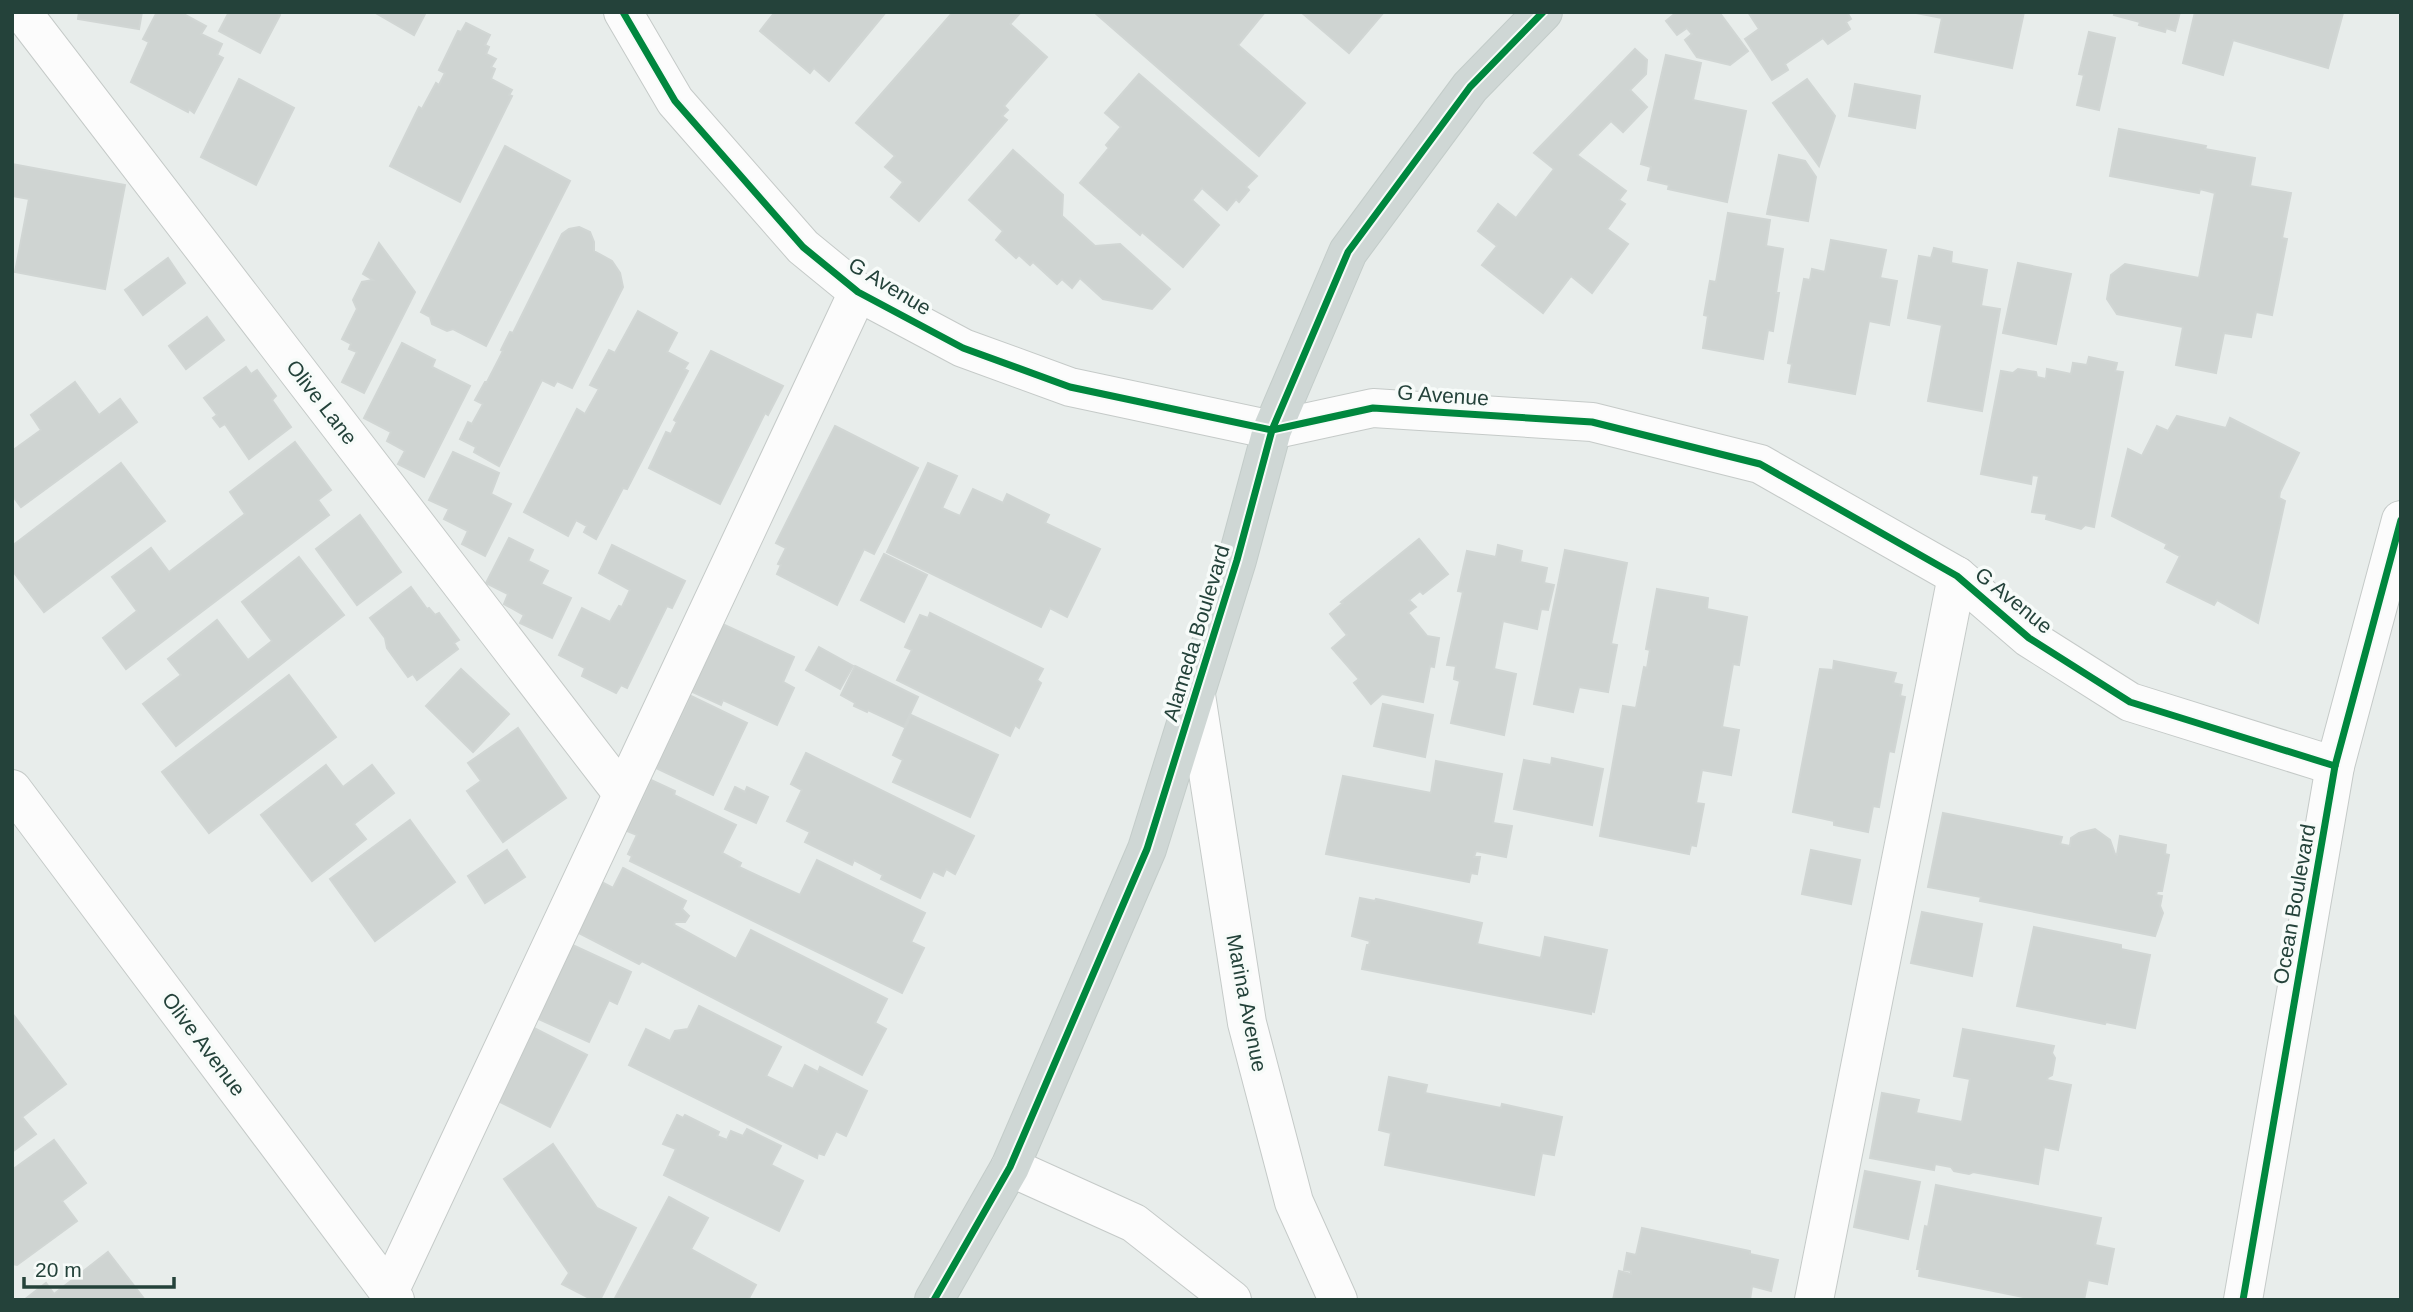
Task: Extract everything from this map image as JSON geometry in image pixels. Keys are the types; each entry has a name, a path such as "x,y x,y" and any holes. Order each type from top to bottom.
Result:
{"main road":[{"name":"Alameda Boulevard","path":"934,1300 1010,1167 1147,849 1237,560 1272,430 1348,251 1470,87 1543,12"}],"street":[{"name":"Olive Lane","path":"22,12 622,793"},
{"name":"G Avenue","path":"623,12 675,101 803,247 858,292 963,348 1070,387 1272,430 1373,408 1592,422 1760,464 1957,576 2029,638 2130,702 2335,766"},
{"path":"392,1296 622,793 858,292"},
{"name":"Ocean Boulevard","path":"2243,1300 2335,766 2401,520"},
{"path":"1814,1300 1957,576"},
{"name":"Marina Avenue","path":"1196,695 1247,1023 1294,1202 1338,1300"},
{"name":"Olive Avenue","path":"12,789 392,1296"},
{"path":"1010,1167 1134,1223 1231,1300"}],"building":[{"path":"79,12 142,12 139,29 78,19"},
{"path":"157,12 180,12 206,26 201,34 222,44 217,55 223,58 194,113 131,82 149,42 143,39"},
{"path":"229,12 276,12 280,15 260,53 219,31"},
{"path":"374,12 425,12 425,14 414,35"},
{"path":"775,12 886,12 829,81 814,68 810,73 760,31"},
{"path":"953,12 1021,12 1010,24 1047,57 1004,106 1008,110 1002,116 1007,120 919,221 891,197 903,182 885,167 895,156 856,123"},
{"path":"1094,12 1265,12 1238,45 1305,103 1259,156"},
{"path":"1301,12 1384,12 1349,53"},
{"path":"1677,12 1719,12 1748,51 1730,65 1697,57 1685,40 1692,34 1687,28 1677,35 1666,21"},
{"path":"1748,12 1847,12 1851,19 1846,22 1850,29 1828,44 1823,38 1785,64 1788,70 1772,80 1745,39 1759,29"},
{"path":"1911,12 2024,12 2012,68 1935,52 1942,18"},
{"path":"2115,12 2180,12 2175,31 2166,28 2165,32 2114,15"},
{"path":"2195,12 2343,13 2328,68 2233,40 2223,75 2183,63"},
{"path":"466,23 490,35 485,45 489,47 486,54 496,59 491,67 495,69 491,79 512,90 509,95 512,96 460,202 390,166 419,107 422,109 436,83 439,85 445,73 439,70 458,31 461,32"},
{"path":"2089,32 2115,38 2099,110 2077,105 2084,75 2079,74"},
{"path":"1635,49 1647,60 1646,74 1630,90 1647,107 1623,132 1611,121 1577,155 1626,191 1619,200 1625,204 1607,229 1628,244 1592,293 1571,276 1543,313 1482,265 1497,246 1478,231 1498,204 1516,218 1554,169 1534,153"},
{"path":"1666,55 1701,63 1693,100 1746,111 1727,202 1668,189 1669,185 1648,180 1651,167 1641,164"},
{"path":"1139,74 1257,176 1246,187 1249,190 1239,202 1236,199 1227,210 1202,188 1192,200 1219,225 1183,267 1142,232 1140,235 1080,183 1109,148 1106,145 1121,127 1105,113"},
{"path":"239,79 294,108 256,185 201,157"},
{"path":"1807,79 1835,116 1819,166 1773,103"},
{"path":"1855,84 1920,96 1915,128 1849,116"},
{"path":"2119,129 2255,158 2250,186 2291,193 2282,238 2287,239 2272,315 2256,312 2251,337 2224,333 2216,373 2176,365 2183,327 2117,314 2107,299 2111,275 2125,264 2199,278 2215,193 2200,189 2199,193 2110,176"},
{"path":"505,146 570,181 486,346 453,329 447,331 432,324 430,317 421,312"},
{"path":"1013,150 1063,195 1062,216 1095,246 1120,244 1170,289 1152,309 1103,299 1080,278 1072,288 1062,279 1057,284 1033,262 1030,265 1019,255 1016,258 996,240 1003,231 969,200"},
{"path":"1779,155 1805,161 1816,177 1808,221 1767,214"},
{"path":"12,164 125,185 105,289 15,272 29,199 12,196"},
{"path":"1728,213 1770,220 1766,246 1783,249 1773,331 1768,330 1763,359 1703,348 1708,316 1704,315 1710,281 1716,282"},
{"path":"579,227 590,232 594,251 612,261 620,273 623,287 572,388 557,381 554,386 542,380 499,466 474,452 476,447 460,439 468,422 472,424 483,404 475,400 503,351 501,350 510,332 513,333 562,234"},
{"path":"1831,240 1886,250 1880,278 1897,281 1889,325 1869,321 1855,394 1789,382 1792,364 1788,363 1804,279 1810,280 1812,269 1825,272"},
{"path":"379,243 415,292 364,393 342,382 357,352 349,349 351,344 342,339 357,309 353,300 362,282 373,280 363,274"},
{"path":"1934,248 1952,252 1951,263 1987,270 1981,306 2000,309 1982,411 1928,401 1942,325 1908,318 1919,256 1931,258"},
{"path":"168,258 185,283 143,315 125,290"},
{"path":"2018,263 2071,274 2056,344 2003,333"},
{"path":"638,311 677,333 667,352 688,363 684,369 688,371 627,489 623,488 596,539 584,532 587,526 576,520 568,536 524,512 577,409 585,414 599,389 590,385 609,350 615,353"},
{"path":"207,317 224,340 186,369 169,346"},
{"path":"402,343 435,360 432,367 470,386 424,477 398,464 405,451 387,441 391,432 364,418"},
{"path":"711,351 783,386 768,415 765,413 720,504 649,468 666,432 671,434 677,422 674,420"},
{"path":"2089,357 2117,363 2115,371 2123,372 2094,527 2085,525 2081,529 2046,519 2047,514 2032,512 2039,476 2032,475 2031,484 1981,474 2001,371 2013,373 2018,369 2036,372 2037,377 2046,379 2047,369 2071,374 2073,363 2087,365"},
{"path":"246,367 251,374 257,370 276,396 272,400 291,427 249,459 225,424 220,427 213,418 217,415 204,398"},
{"path":"75,382 99,415 120,399 137,422 21,507 12,495 12,451 41,430 31,415"},
{"path":"2177,416 2226,428 2230,418 2299,453 2280,492 2279,498 2285,501 2258,623 2217,600 2214,605 2167,582 2180,556 2165,548 2167,544 2112,516 2128,449 2142,456 2157,426 2168,431"},
{"path":"835,426 918,468 874,554 864,549 837,605 777,574 781,565 778,564 786,548 776,543"},
{"path":"295,442 331,490 318,500 329,515 126,669 103,638 137,611 112,577 151,548 169,572 245,514 230,492"},
{"path":"453,452 499,473 491,494 511,504 485,556 462,544 468,531 444,519 449,509 429,500"},
{"path":"121,463 165,521 44,612 12,570 12,546"},
{"path":"928,463 957,476 942,508 960,516 973,489 1003,503 1007,494 1049,515 1045,523 1100,549 1067,617 1050,608 1041,627 887,552"},
{"path":"360,515 401,572 357,605 316,549"},
{"path":"509,538 533,550 528,561 548,571 541,584 571,598 552,638 520,623 524,615 504,604 508,594 486,583"},
{"path":"1419,539 1448,574 1423,594 1420,591 1409,600 1416,607 1408,613 1427,636 1439,638 1434,667 1430,666 1423,702 1382,694 1371,704 1354,683 1359,679 1332,648 1347,635 1330,614"},
{"path":"612,545 685,581 672,608 667,606 627,688 621,685 616,693 582,676 585,668 559,655 582,608 610,622 619,606 622,607 630,590 599,573"},
{"path":"1498,545 1522,551 1520,562 1547,568 1544,583 1554,585 1548,610 1541,609 1537,629 1503,621 1494,669 1516,674 1504,735 1451,723 1460,681 1454,679 1456,666 1447,665 1463,592 1458,591 1467,551 1496,557"},
{"path":"1565,550 1627,563 1611,644 1617,645 1608,692 1579,687 1573,712 1534,704"},
{"path":"884,554 927,575 904,622 861,600"},
{"path":"299,557 344,615 176,746 143,704 181,675 168,659 217,620 248,660 272,641 242,602"},
{"path":"411,587 427,609 435,615 439,613 459,640 454,643 458,649 417,680 413,674 408,677 370,618"},
{"path":"1657,589 1708,598 1707,609 1747,617 1739,665 1733,664 1722,727 1739,730 1731,775 1702,770 1696,803 1704,804 1696,846 1691,845 1689,854 1600,836 1623,706 1636,708 1644,667 1647,668 1650,650 1646,649"},
{"path":"930,613 1043,669 1037,680 1041,683 1019,728 1015,725 1010,736 897,680 912,650 905,647 920,615 928,618"},
{"path":"718,622 794,657 783,682 794,688 777,725 723,700 721,705 686,689"},
{"path":"819,647 853,666 840,689 806,670"},
{"path":"1834,661 1896,673 1893,683 1902,685 1900,696 1905,697 1894,752 1889,751 1879,807 1873,806 1868,832 1793,812 1820,669 1833,670"},
{"path":"855,666 918,697 904,727 854,706 855,703 841,695"},
{"path":"461,669 509,714 473,752 426,706"},
{"path":"289,675 336,737 209,833 162,772"},
{"path":"691,696 747,723 713,795 656,768"},
{"path":"1383,704 1433,715 1425,757 1374,746"},
{"path":"911,715 998,755 970,817 893,782 903,760 893,755"},
{"path":"518,728 566,798 503,842 467,791 481,781 468,763"},
{"path":"806,753 974,836 955,874 946,869 943,876 933,871 920,898 881,879 883,875 854,860 852,865 805,842 810,832 787,821 802,790 791,784"},
{"path":"1552,758 1603,769 1592,825 1514,809 1524,760 1551,765"},
{"path":"1436,761 1502,774 1493,823 1512,826 1506,857 1476,851 1474,857 1480,857 1477,874 1471,873 1469,882 1326,854 1343,776 1431,793"},
{"path":"326,765 343,787 372,765 394,793 354,824 366,839 312,881 261,815"},
{"path":"651,780 675,791 674,795 736,825 722,853 741,863 739,867 800,895 817,860 925,913 911,942 924,948 902,993 630,861 632,856 628,854 637,835 627,831"},
{"path":"735,787 745,792 747,787 768,797 756,823 725,809"},
{"path":"1943,813 2062,837 2060,844 2070,846 2071,838 2095,829 2110,840 2117,855 2120,836 2166,845 2165,854 2169,855 2162,891 2157,891 2156,895 2162,896 2160,906 2163,913 2155,936 1980,901 1981,897 1928,887"},
{"path":"410,820 455,882 375,941 330,879"},
{"path":"507,850 525,877 485,903 468,876"},
{"path":"1811,850 1860,860 1851,904 1802,894"},
{"path":"623,868 686,901 682,909 689,916 685,922 675,922 674,925 736,959 751,930 887,999 875,1023 886,1029 862,1075 642,961 639,964 575,931 600,881 613,888"},
{"path":"1360,898 1376,899 1482,923 1477,944 1541,958 1545,937 1607,950 1594,1012 1591,1011 1591,1014 1362,969 1370,941 1352,936"},
{"path":"1922,912 1982,924 1972,976 1911,963"},
{"path":"2034,927 2121,945 2121,949 2150,955 2135,1028 2017,1006"},
{"path":"566,942 631,972 617,1004 609,1000 589,1042 532,1016"},
{"path":"699,1006 781,1047 766,1076 793,1089 805,1065 818,1072 820,1067 867,1091 846,1136 836,1131 824,1155 818,1153 817,1158 629,1065 646,1029 670,1041 675,1031 688,1029"},
{"path":"12,1013 66,1084 22,1117 36,1134 12,1152"},
{"path":"528,1025 587,1055 550,1127 492,1098"},
{"path":"1963,1029 2054,1046 2052,1075 2047,1080 2071,1085 2058,1150 2044,1147 2038,1184 1973,1172 1969,1174 1935,1164 1934,1170 1870,1158 1882,1093 1919,1100 1916,1113 1962,1122 1970,1079 1954,1076"},
{"path":"1389,1077 1427,1085 1425,1093 1501,1108 1502,1104 1562,1117 1554,1155 1542,1153 1534,1195 1385,1165 1391,1133 1379,1130"},
{"path":"677,1115 683,1118 685,1115 719,1132 717,1136 727,1140 731,1131 743,1136 747,1129 781,1146 771,1165 803,1181 779,1231 664,1175 676,1149 663,1144"},
{"path":"54,1140 86,1183 62,1201 77,1221 17,1265 12,1264 12,1170"},
{"path":"553,1144 597,1208 636,1228 600,1300 593,1300 562,1284 569,1273 504,1179"},
{"path":"1865,1171 1920,1182 1908,1239 1854,1227"},
{"path":"1936,1185 2101,1218 2095,1245 2114,1249 2107,1284 2088,1280 2084,1300 2038,1300 1919,1276 1920,1269 1917,1269 1925,1226 1928,1227"},
{"path":"669,1197 708,1218 691,1249 756,1285 748,1300 614,1300"},
{"path":"1642,1228 1750,1251 1750,1254 1778,1260 1771,1291 1752,1286 1750,1300 1613,1300 1619,1271 1631,1274 1631,1271 1624,1270 1627,1253 1636,1255"},
{"path":"108,1252 145,1300 24,1300 46,1283 54,1294"}],"cycle path":[{"path":"623,12 675,101 803,247 858,292 963,348 1070,387 1272,430 1373,408 1592,422 1760,464 1957,576 2029,638 2130,702 2335,766"},
{"path":"934,1300 1010,1167 1147,849 1237,560 1272,430 1348,252 1470,87 1543,12"},
{"path":"2243,1300 2335,766 2401,520"}]}
